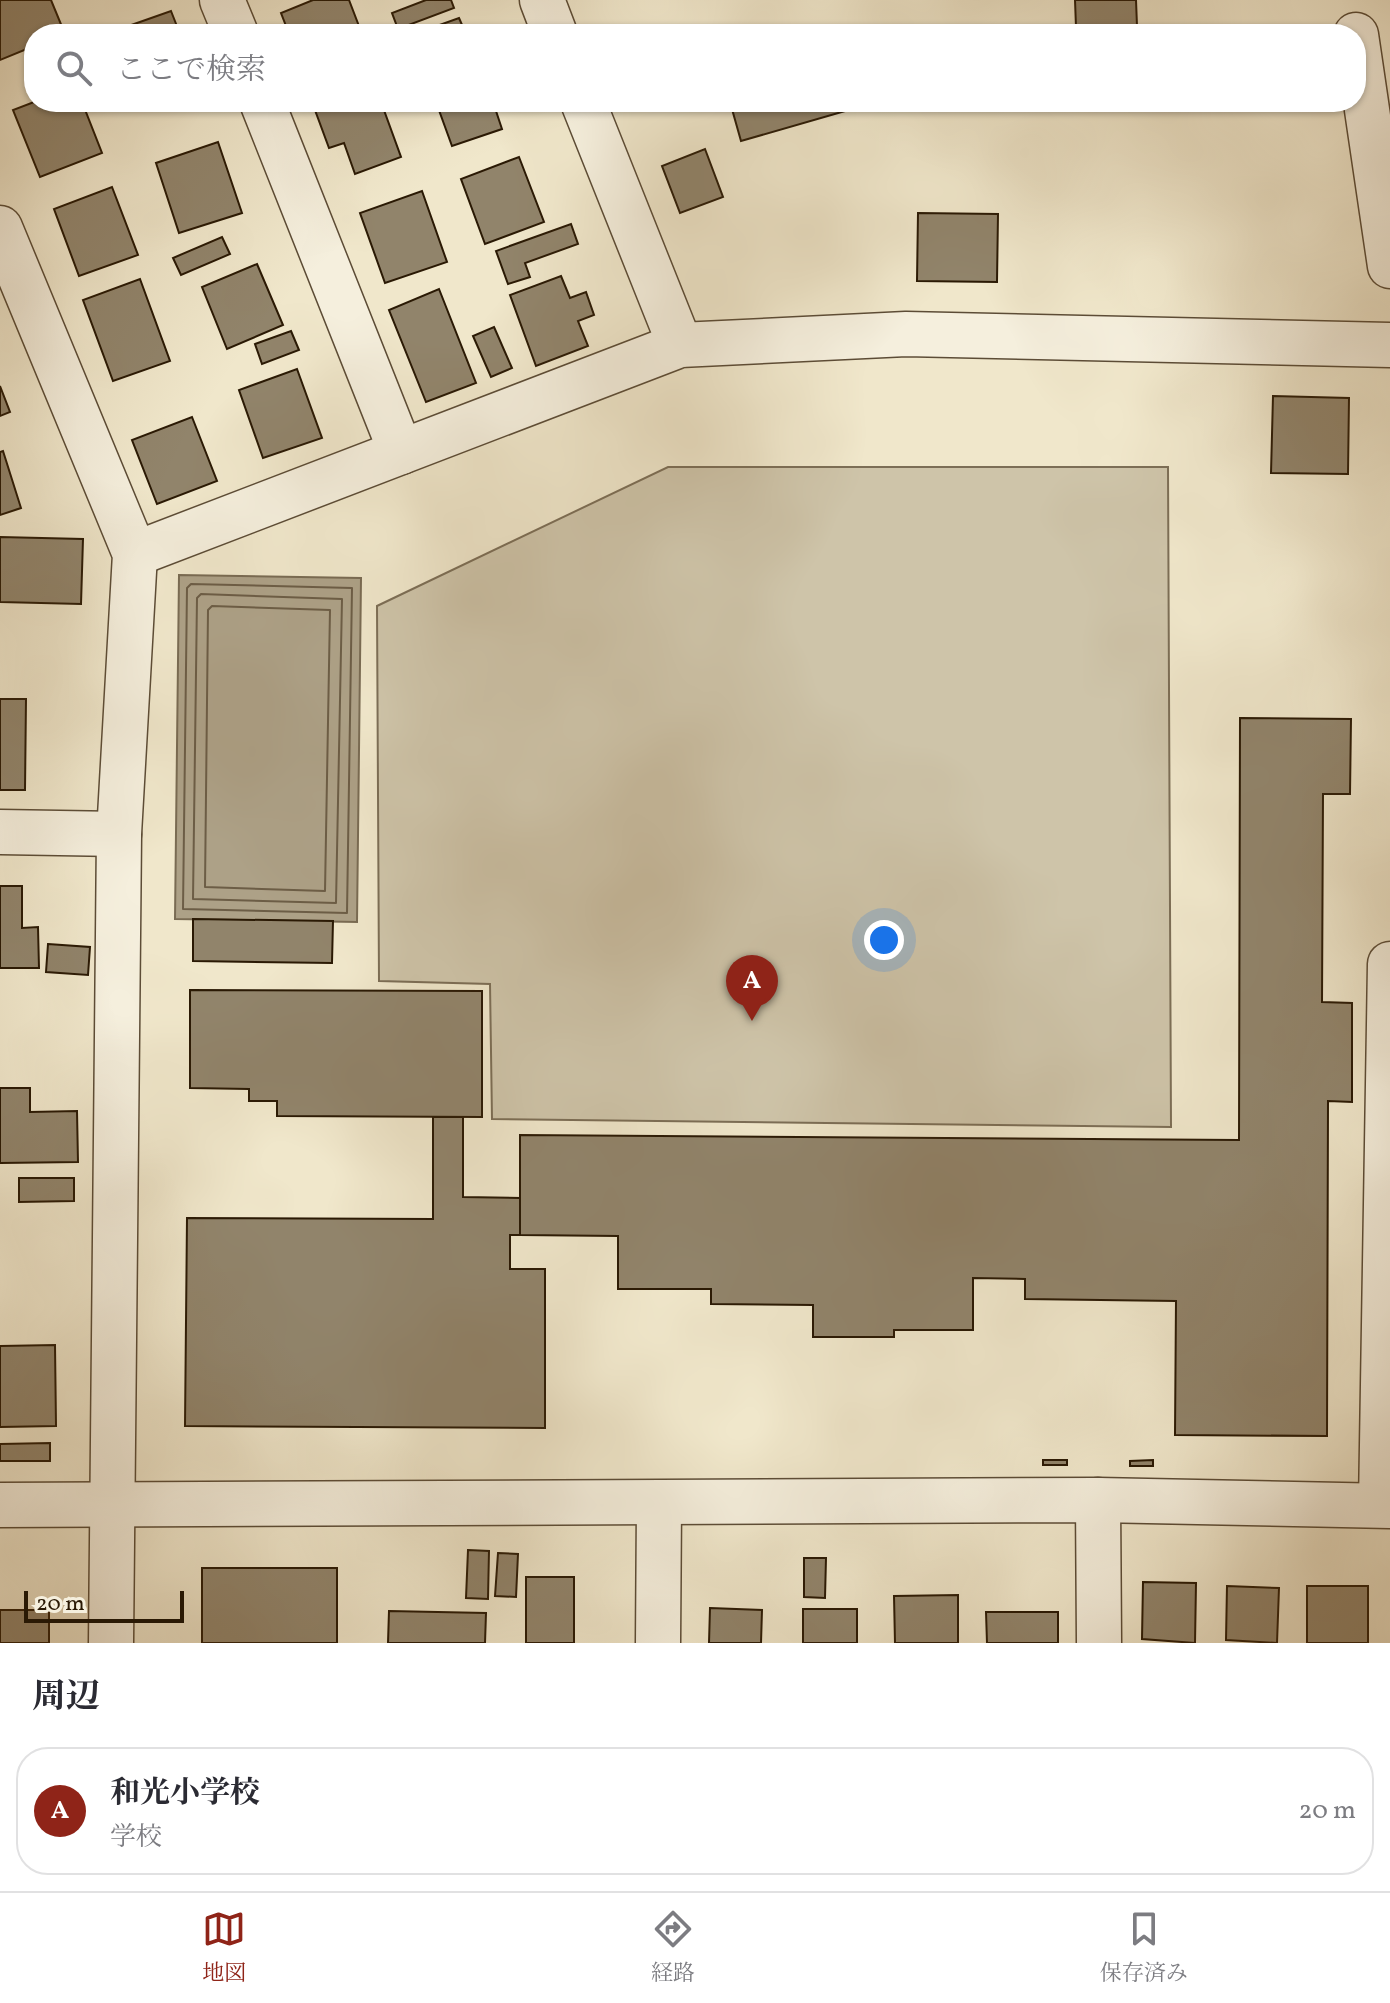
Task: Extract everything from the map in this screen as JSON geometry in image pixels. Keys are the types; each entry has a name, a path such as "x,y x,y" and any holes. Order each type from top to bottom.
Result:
{"street":[{"path":"222,0 232,24"},
{"path":"542,0 551,24"},
{"path":"1344,0 1352,24"},
{"path":"1366,103 1390,266"},
{"path":"266,112 401,452"},
{"path":"587,112 680,345"},
{"path":"0,229 135,554 119,834 111,1643"},
{"path":"135,554 680,345 906,334 1390,345"},
{"path":"0,832 119,834"},
{"path":"0,1505 1098,1500 1386,1506 1390,964"},
{"path":"1098,1500 1099,1643"},
{"path":"658,1643 659,1504"}],"shaded area":[{"path":"668,467 1168,467 1171,1127 492,1119 490,984 379,981 377,606"}],"water":[{"path":"179,575 361,578 357,922 175,919"}],"building":[{"path":"0,0 51,0 61,24 24,24 24,50 0,60"},
{"path":"313,0 349,0 358,24 285,24 281,13"},
{"path":"426,0 451,0 454,8 411,24 396,24 392,13"},
{"path":"1075,0 1136,0 1137,24 1076,24"},
{"path":"171,11 176,24 134,24"},
{"path":"459,18 462,24 442,24"},
{"path":"24,106 24,112 86,112 102,153 40,177 13,110"},
{"path":"316,112 385,112 401,157 355,174 344,143 329,148"},
{"path":"440,112 496,112 502,129 452,146"},
{"path":"733,112 842,112 741,141"},
{"path":"218,142 242,213 179,233 156,163"},
{"path":"705,149 723,197 680,213 662,166"},
{"path":"519,157 544,222 485,244 461,179"},
{"path":"112,187 138,255 79,276 54,209"},
{"path":"422,191 447,262 385,283 360,213"},
{"path":"918,213 998,214 997,282 917,281"},
{"path":"571,224 578,244 525,263 530,277 508,284 496,251"},
{"path":"222,237 230,254 181,275 173,258"},
{"path":"257,264 283,325 227,349 202,287"},
{"path":"561,276 570,298 586,292 594,315 578,321 588,346 536,366 510,295"},
{"path":"140,279 170,361 113,381 83,300"},
{"path":"439,289 476,383 426,402 389,310"},
{"path":"494,327 512,368 491,377 473,336"},
{"path":"291,331 299,350 262,364 255,344"},
{"path":"297,369 322,438 263,458 239,390"},
{"path":"0,386 10,412 0,416"},
{"path":"1273,396 1349,398 1348,474 1271,473"},
{"path":"192,417 217,481 157,504 132,440"},
{"path":"3,451 21,508 0,515 0,452"},
{"path":"0,537 83,539 81,604 0,602"},
{"path":"0,699 26,699 25,790 0,790"},
{"path":"1240,718 1351,719 1350,794 1323,794 1322,1002 1352,1003 1352,1102 1328,1101 1327,1436 1175,1435 1176,1301 1025,1299 1025,1279 973,1278 973,1330 894,1330 894,1337 813,1337 813,1305 711,1304 711,1289 618,1289 618,1236 520,1235 520,1135 1239,1140"},
{"path":"0,886 22,886 22,928 38,927 39,968 0,968"},
{"path":"193,919 333,921 332,963 193,961"},
{"path":"48,944 90,947 88,975 46,972"},
{"path":"190,990 482,991 482,1117 277,1116 277,1101 249,1101 249,1089 190,1088"},
{"path":"0,1088 30,1088 30,1112 77,1111 78,1162 0,1163"},
{"path":"433,1117 463,1117 463,1197 520,1198 520,1235 510,1235 510,1269 545,1269 545,1428 185,1426 187,1218 433,1219"},
{"path":"19,1178 74,1178 74,1201 19,1202"},
{"path":"55,1345 56,1426 0,1427 0,1346"},
{"path":"50,1443 50,1461 0,1461 0,1444"},
{"path":"1043,1460 1067,1460 1067,1465 1043,1465"},
{"path":"1153,1460 1153,1466 1130,1466 1130,1461"},
{"path":"468,1550 489,1551 488,1599 466,1598"},
{"path":"498,1553 518,1554 516,1597 495,1596"},
{"path":"804,1558 826,1558 825,1598 804,1597"},
{"path":"202,1568 337,1568 337,1643 202,1643"},
{"path":"526,1577 574,1577 574,1643 526,1643"},
{"path":"1143,1582 1196,1583 1195,1643 1142,1639"},
{"path":"1227,1586 1279,1588 1277,1643 1226,1640"},
{"path":"1307,1586 1368,1586 1368,1643 1307,1643"},
{"path":"958,1595 958,1643 895,1643 894,1596"},
{"path":"710,1608 762,1610 761,1643 709,1643"},
{"path":"803,1609 857,1609 857,1643 803,1643"},
{"path":"0,1610 49,1610 49,1643 0,1643"},
{"path":"389,1611 486,1613 485,1643 388,1643"},
{"path":"986,1612 1058,1612 1058,1643 987,1643"}],"place":[{"name":"和光小学校","path":"752,1021"}]}
